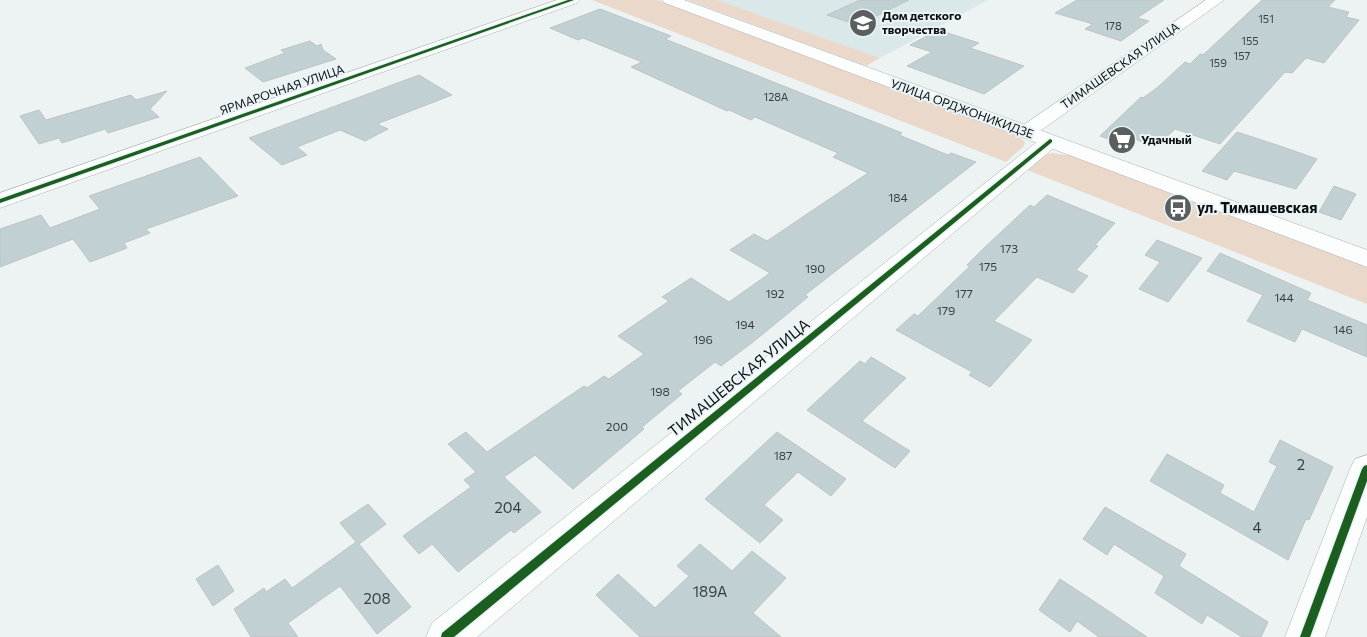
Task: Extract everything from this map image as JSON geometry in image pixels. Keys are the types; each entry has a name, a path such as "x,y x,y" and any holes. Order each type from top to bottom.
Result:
{"street":[{"name":"ЯРМАРОЧНАЯ УЛИЦА","path":"0,201 572,0"},
{"name":"УЛИЦА ОРДЖОНИКИДЗЕ","path":"670,0 1367,259"},
{"name":"ТИМАШЕВСКАЯ УЛИЦА","path":"446,637 1038,137 1216,0"},
{"path":"1304,637 1367,469"}],"shaded area":[{"path":"592,0 657,0 1012,132 1025,142 1024,146 1006,162"},
{"path":"687,0 717,0 880,58 866,66"},
{"name":"Дом детского творчества","path":"717,0 988,0 880,58"},
{"path":"1051,153 1074,156 1367,267 1367,304 1027,170"}],"building":[{"path":"860,0 909,0 858,25 827,15"},
{"path":"1077,0 1164,0 1137,18 1149,21 1121,41 1085,29 1093,24 1055,13"},
{"path":"1262,0 1335,0 1328,7 1349,12 1346,17 1359,20 1324,63 1306,58 1292,73 1285,72 1220,144 1175,129 1161,142 1152,139 1147,144 1135,139 1128,146 1100,136 1141,97 1143,98 1158,87 1185,62 1190,64 1200,54 1203,55"},
{"path":"600,9 671,36 665,39 902,133 899,135 948,155 951,153 976,162 805,295 808,297 753,342 721,366 715,362 678,391 682,394 573,489 535,455 504,477 541,512 514,533 511,530 458,572 432,544 419,554 403,536 471,487 464,480 476,472 448,444 466,432 487,452 584,386 587,388 604,376 609,379 644,354 618,336 669,301 662,297 691,278 729,302 770,273 730,250 754,234 767,241 868,173 833,157 838,153 755,117 751,120 729,110 727,111 631,67 642,62 583,38 578,40 550,28"},
{"path":"938,30 979,43 970,48 1024,66 984,94 907,66 932,52 910,45"},
{"path":"310,41 317,46 321,44 323,50 336,59 263,82 245,68 285,53 281,50"},
{"path":"419,75 452,95 377,124 388,129 365,141 340,130 297,147 307,155 282,165 249,138"},
{"path":"167,91 150,109 159,117 108,133 105,129 62,143 59,138 39,144 20,116 39,110 46,120 131,95 136,100"},
{"path":"1237,132 1317,159 1296,189 1234,171 1227,180 1202,171"},
{"path":"200,157 238,196 146,229 150,233 124,243 127,248 90,262 73,239 0,267 0,229 41,215 50,228 100,209 89,196"},
{"path":"1334,186 1356,194 1341,220 1319,212"},
{"path":"1047,195 1115,223 1095,245 1098,246 1076,270 1088,276 1073,293 1037,277 994,321 1032,340 990,387 969,375 972,372 896,330 914,314 918,316 970,266 967,265 985,247 1030,205 1034,207"},
{"path":"1157,240 1202,258 1168,302 1139,289 1160,262 1145,255"},
{"path":"1220,253 1311,293 1307,300 1367,325 1367,357 1302,329 1295,342 1247,321 1263,295 1207,271"},
{"path":"871,357 906,378 862,421 910,451 895,468 807,410 860,361 865,364"},
{"path":"777,432 846,479 831,496 798,472 764,505 783,520 760,543 705,499"},
{"path":"1280,440 1333,467 1309,520 1306,519 1288,560 1150,481 1167,454 1224,485 1220,493 1254,512 1277,466 1269,462"},
{"path":"368,504 386,524 359,544 411,607 377,634 340,586 288,623 298,637 251,637 234,609 264,588 266,592 285,579 292,588 356,542 340,523"},
{"path":"1105,507 1186,554 1179,566 1268,622 1261,637 1242,637 1207,615 1202,624 1155,593 1164,576 1114,544 1107,555 1083,539"},
{"path":"700,544 732,571 752,551 786,578 753,613 781,637 640,637 596,595 618,574 655,608 689,576 677,566"},
{"path":"218,565 234,591 213,606 196,579"},
{"path":"1060,579 1147,637 1099,637 1077,621 1070,632 1039,610"}],"cycle path":[{"path":"0,201 572,0"},
{"path":"446,637 1050,141"},
{"path":"1305,637 1367,469"}],"place":[{"name":"Дом детского творчества","path":"863,23"},
{"name":"Удачный","path":"1122,140"},
{"name":"ул. Тимашевская","path":"1178,208"}]}
